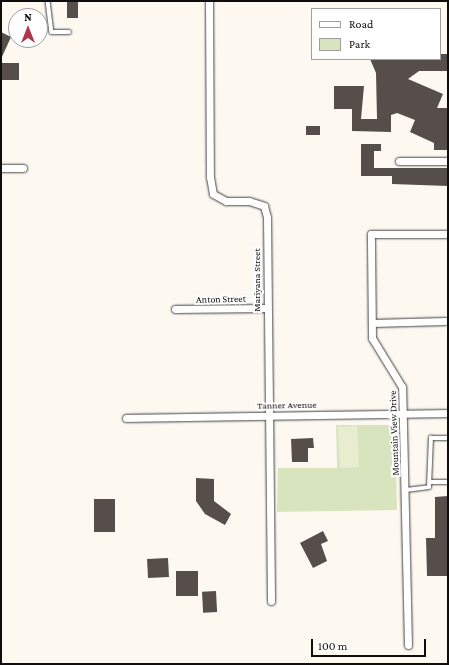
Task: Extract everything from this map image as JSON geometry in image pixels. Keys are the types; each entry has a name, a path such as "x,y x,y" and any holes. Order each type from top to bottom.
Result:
{"street":[{"name":"Mariyana Street","path":"209,1 210,177 214,194 226,201 249,201 264,206 267,217 271,601"},
{"path":"399,161 448,161"},
{"path":"1,168 23,168"},
{"name":"Mountain View Drive","path":"408,645 405,414 402,387 372,338 372,234 448,234"},
{"name":"Anton Street","path":"175,309 267,308"},
{"path":"372,323 446,321"},
{"name":"Tanner Avenue","path":"126,418 448,413"}],"lane":[{"path":"48,1 52,32 69,32"},
{"path":"406,490 424,490 431,482 431,438 448,438"},
{"path":"431,482 448,482"}],"green space":[{"path":"336,425 395,425 397,510 277,512 278,468 337,468"},
{"path":"357,426 359,467 340,468 338,427"}],"building":[{"path":"67,1 78,1 78,18 67,18"},
{"path":"1,32 8,36 8,44 1,59"},
{"path":"441,54 448,54 448,71 419,71 408,79 443,94 437,108 448,108 448,150 434,150 434,143 410,132 415,120 397,113 391,115 391,132 352,131 352,109 334,109 334,86 364,86 361,119 377,119 376,73 370,60 441,60"},
{"path":"1,63 19,63 19,80 1,80"},
{"path":"306,126 320,126 320,135 306,135"},
{"path":"361,144 381,144 381,151 374,151 374,168 448,168 448,186 392,184 392,176 361,176"},
{"path":"313,438 314,448 308,448 308,462 292,462 291,439"},
{"path":"196,478 214,479 214,501 231,514 225,525 205,514 196,501"},
{"path":"448,496 448,576 427,576 426,538 435,538 435,497"},
{"path":"94,499 115,499 115,532 94,532"},
{"path":"323,531 328,541 321,544 327,561 313,568 300,543"},
{"path":"168,558 169,577 148,578 147,559"},
{"path":"176,571 198,571 198,596 176,596"},
{"path":"216,591 217,612 203,613 202,592"}]}
